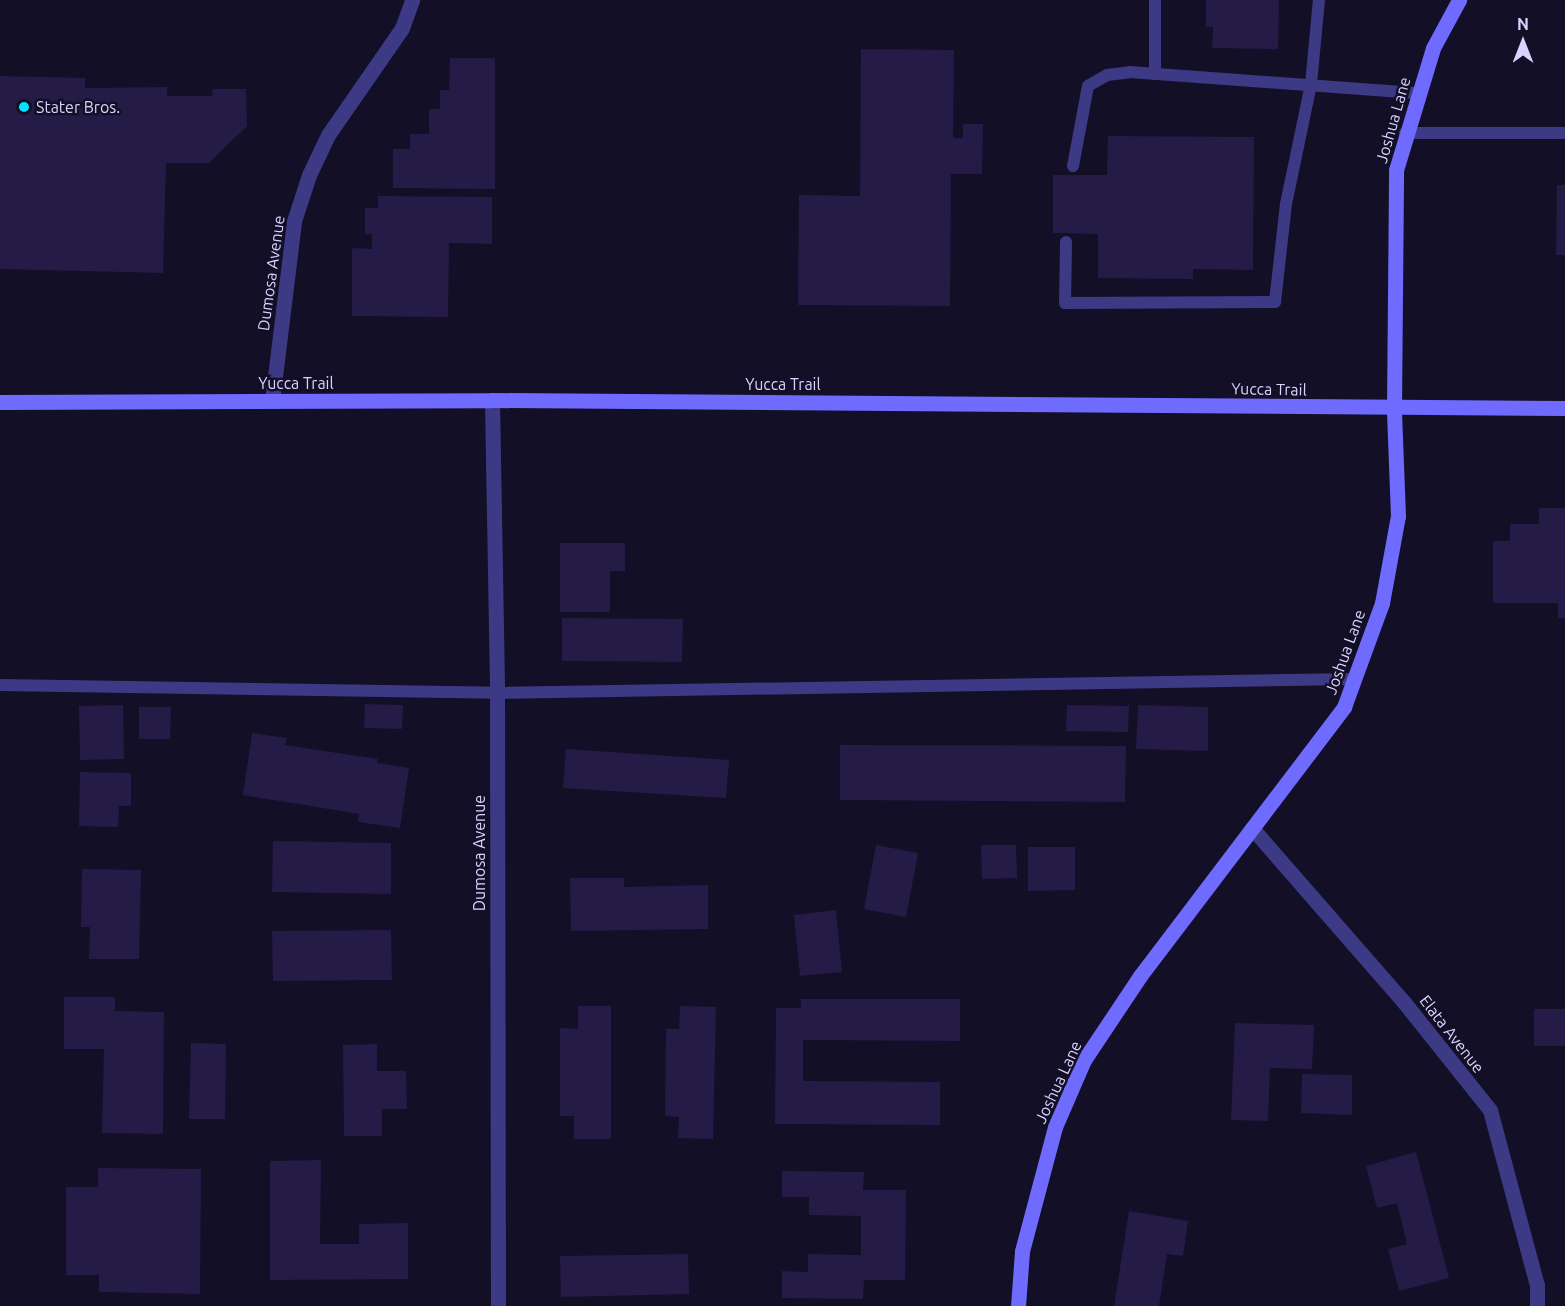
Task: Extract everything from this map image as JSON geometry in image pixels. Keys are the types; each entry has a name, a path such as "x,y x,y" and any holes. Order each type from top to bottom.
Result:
{"main road":[{"name":"Joshua Lane","path":"1018,1306 1022,1251 1055,1127 1084,1060 1140,976 1344,707 1382,603 1398,516 1394,410 1396,170 1405,133 1433,48 1459,0"},
{"name":"Yucca Trail","path":"0,402 492,400 1394,410 1565,408"}],"street":[{"name":"Dumosa Avenue","path":"272,401 294,221 309,175 328,135 402,28 412,0"},
{"name":"Dumosa Avenue","path":"492,400 497,693 498,1306"},
{"name":"Elata Avenue","path":"1252,828 1403,1001 1490,1110 1537,1285 1537,1306"}],"lane":[{"path":"1155,0 1155,74"},
{"path":"1066,242 1065,303 1275,302 1286,204 1311,84 1319,0"},
{"path":"1072,166 1088,86 1107,75 1155,74 1418,93"},
{"path":"1405,133 1565,134"},
{"path":"0,685 497,693 1353,679"}],"building":[{"path":"1206,0 1279,0 1278,49 1212,48 1213,27 1206,27"},
{"path":"861,49 954,50 953,138 963,138 963,124 983,124 982,174 951,174 950,306 798,305 799,195 860,196"},
{"path":"450,58 495,58 495,189 393,188 393,149 410,149 410,134 429,134 429,109 440,109 440,90 449,90"},
{"path":"0,76 85,78 85,88 167,87 167,96 212,96 213,89 246,89 247,126 209,163 166,163 163,273 0,269"},
{"path":"1108,136 1254,137 1253,270 1193,269 1193,279 1098,278 1098,234 1053,233 1053,175 1107,175"},
{"path":"1557,185 1565,185 1565,255 1556,255"},
{"path":"378,196 492,197 492,244 449,243 448,317 352,316 352,248 372,249 372,234 365,234 365,208 378,208"},
{"path":"1539,508 1565,508 1565,618 1558,618 1558,603 1493,603 1493,541 1510,541 1510,524 1539,524"},
{"path":"560,543 625,543 625,571 610,571 610,612 560,612"},
{"path":"562,618 683,619 682,662 562,661"},
{"path":"365,704 403,705 402,729 364,728"},
{"path":"123,705 124,759 80,760 79,706"},
{"path":"1067,705 1129,706 1128,732 1066,731"},
{"path":"1138,705 1208,707 1208,751 1136,749"},
{"path":"139,707 171,707 170,739 139,739"},
{"path":"252,733 287,738 285,745 378,759 377,763 409,768 400,828 358,822 359,814 243,795"},
{"path":"840,745 1126,746 1125,802 840,800"},
{"path":"566,749 729,760 726,798 563,788"},
{"path":"80,772 131,773 131,806 119,806 118,827 79,826"},
{"path":"273,841 391,843 391,894 272,892"},
{"path":"876,845 918,853 906,917 864,909"},
{"path":"981,845 1016,845 1017,878 982,879"},
{"path":"1028,847 1075,847 1075,890 1028,891"},
{"path":"82,869 141,870 139,959 89,959 90,927 81,927"},
{"path":"570,878 624,878 624,887 708,885 708,929 571,931"},
{"path":"836,910 842,972 800,976 794,915"},
{"path":"391,930 392,980 273,981 272,931"},
{"path":"64,997 115,997 115,1011 164,1012 163,1134 102,1133 104,1049 64,1049"},
{"path":"801,999 960,999 960,1041 803,1040 803,1081 940,1082 940,1125 775,1124 776,1008 801,1008"},
{"path":"578,1006 611,1006 611,1139 574,1139 574,1116 560,1116 560,1028 578,1029"},
{"path":"680,1006 716,1007 713,1139 678,1138 679,1117 665,1116 666,1029 679,1029"},
{"path":"1534,1009 1565,1009 1565,1046 1534,1046"},
{"path":"1235,1023 1314,1025 1312,1069 1270,1068 1268,1121 1231,1120"},
{"path":"191,1043 226,1044 225,1119 189,1119"},
{"path":"377,1044 377,1071 406,1071 407,1109 382,1109 382,1136 344,1136 343,1045"},
{"path":"1302,1074 1352,1075 1352,1115 1301,1113"},
{"path":"1416,1152 1449,1278 1399,1291 1388,1249 1407,1244 1397,1203 1377,1208 1366,1166"},
{"path":"321,1160 320,1244 359,1244 359,1224 408,1223 408,1279 270,1280 270,1161"},
{"path":"98,1168 201,1169 200,1294 99,1292 99,1275 66,1275 66,1187 98,1187"},
{"path":"782,1171 864,1172 863,1190 906,1190 905,1280 864,1280 863,1299 782,1298 782,1271 808,1272 808,1254 861,1255 861,1216 809,1215 809,1197 782,1197"},
{"path":"1129,1211 1188,1221 1183,1256 1167,1254 1159,1306 1114,1306"},
{"path":"688,1254 689,1294 561,1297 560,1256"}],"place":[{"name":"Stater Bros.","path":"24,107"}]}
